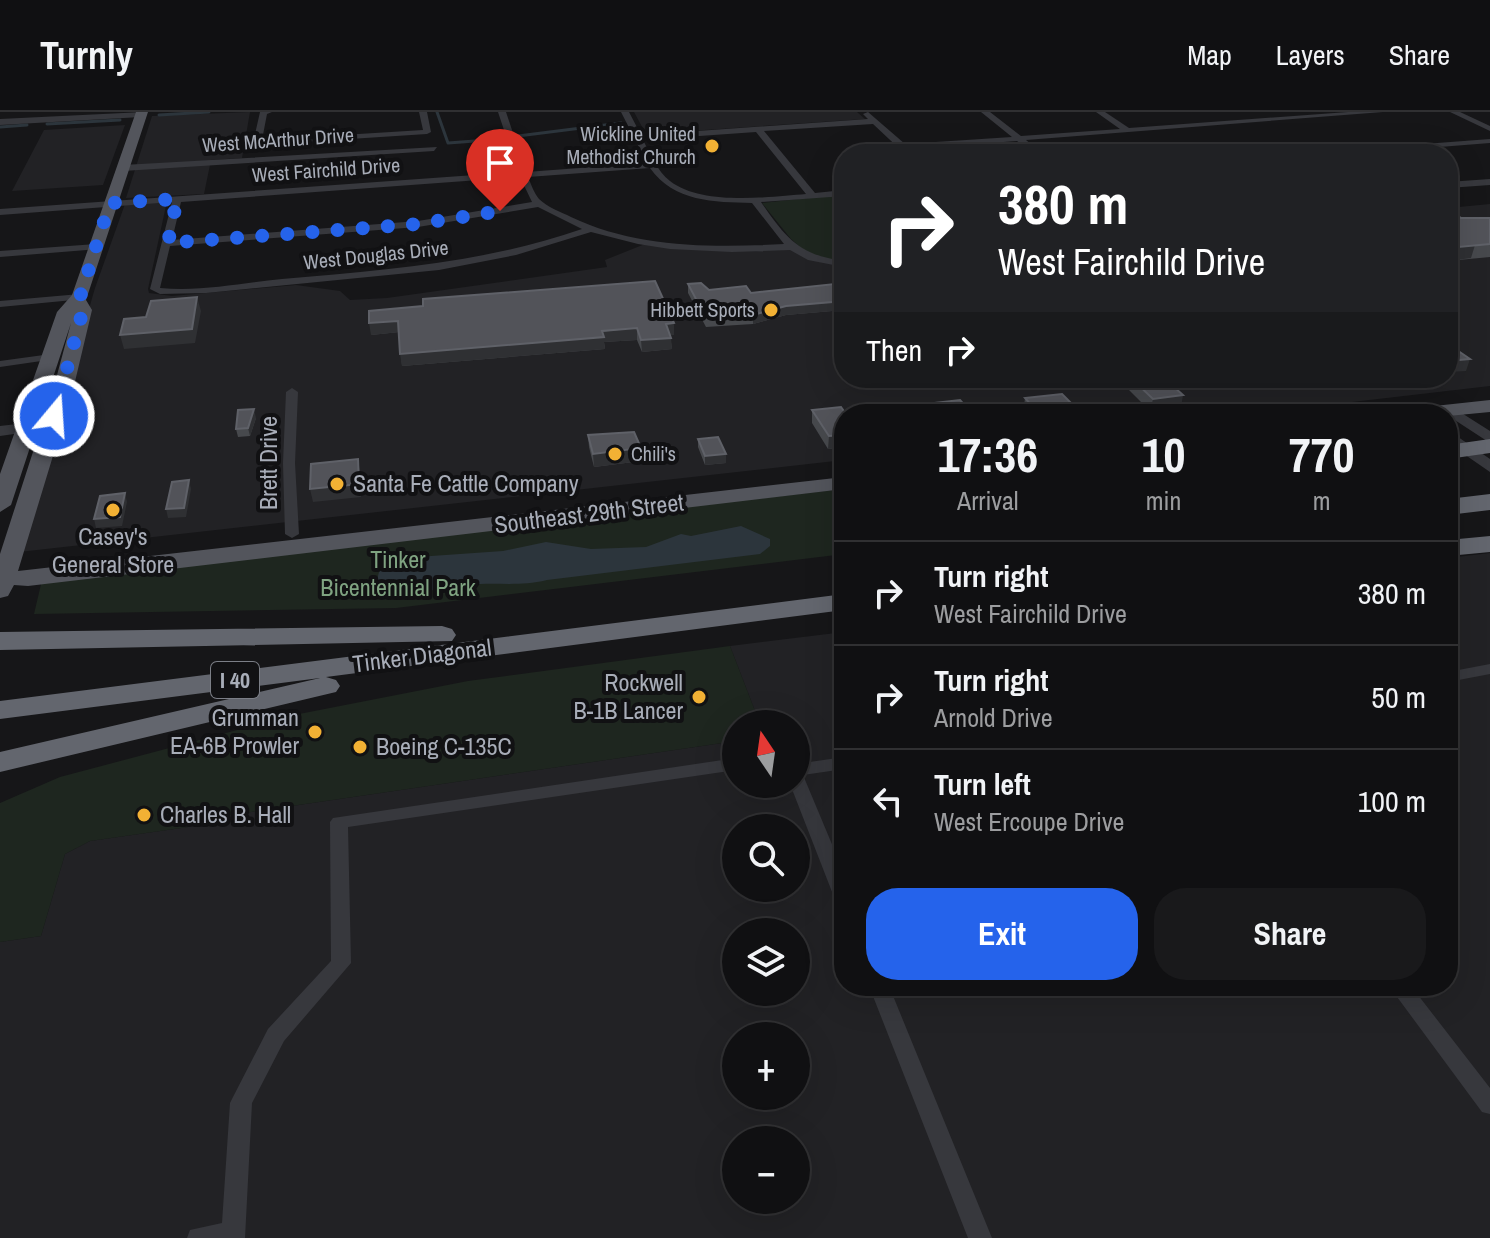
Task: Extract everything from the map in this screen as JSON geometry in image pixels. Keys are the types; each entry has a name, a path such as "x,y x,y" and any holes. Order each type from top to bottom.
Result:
{"highway":[{"path":"1458,506 1490,502"},
{"path":"1458,524 1490,520"},
{"path":"1458,547 1490,544"},
{"name":"Tinker Diagonal","path":"444,644 834,586"},
{"name":"Tinker Diagonal","path":"13,698 444,644 834,603"},
{"path":"0,641 444,644"},
{"path":"0,762 338,682 444,644"},
{"path":"0,777 63,747"}],"main road":[{"path":"2,576 39,427 49,364 66,312 80,297 140,116"},
{"path":"0,505 71,361 83,310 80,297"},
{"path":"1458,409 1490,406"},
{"name":"Southeast 29th Street","path":"2,576 292,534 625,501 834,473"},
{"name":"Southeast 29th Street","path":"2,576 28,579 319,547 834,484"}],"street":[{"path":"268,112 264,112 257,143 427,132 423,112"},
{"path":"502,112 524,174 540,203 567,220 591,229 687,247 790,247"},
{"path":"625,112 663,179 678,191 721,199 755,200 834,194"},
{"path":"865,112 900,144"},
{"path":"985,112 1026,144"},
{"path":"1100,112 1127,130"},
{"path":"942,144 1379,112"},
{"path":"1454,112 1490,129"},
{"path":"0,131 39,124 140,116"},
{"path":"639,138 875,121"},
{"path":"0,122 39,124"},
{"path":"758,129 812,195"},
{"path":"348,137 349,154"},
{"path":"1451,144 1490,141"},
{"name":"West McArthur Drive","path":"123,168 434,149"},
{"name":"West Fairchild Drive","path":"0,212 654,165"},
{"path":"1458,184 1490,182"},
{"path":"177,199 168,243 418,224 540,203"},
{"path":"755,200 790,247 812,259 834,262"},
{"name":"West Douglas Drive","path":"168,243 155,289 160,291 454,266 542,246 591,229"},
{"path":"0,254 96,247"},
{"path":"0,304 80,297"},
{"path":"0,364 49,364"},
{"name":"Brett Drive","path":"292,392 288,444 292,459 292,534"},
{"path":"1458,416 1490,438"},
{"path":"0,431 39,427"},
{"path":"1463,446 1490,467"},
{"path":"1458,675 1490,669"},
{"path":"810,768 834,764"},
{"path":"199,1238 233,1235 241,1103 276,1035 341,963 339,822 722,766"},
{"path":"804,798 834,872"},
{"path":"883,996 980,1238"},
{"path":"1407,996 1490,1105"}],"shaded area":[{"path":"250,112 242,158 211,160 204,194 126,198 152,116"},
{"path":"634,112 857,112 865,119 646,134"},
{"path":"125,125 103,185 12,191 44,130"},
{"path":"167,201 148,289 149,293 172,296 296,285 340,291 350,300 387,298 607,267 605,260 645,244 797,249 834,259 834,388 1458,388 1458,207 1490,204 1490,386 1334,404 834,404 834,461 19,552 95,288 125,204"},
{"path":"741,526 770,539 770,546 760,554 529,583 480,584 401,593 374,592 379,572 387,565 417,557 503,551 546,542 591,549 646,547 681,534 691,536"},
{"path":"1490,553 1490,1238 0,1238 0,942 41,936 65,854 90,841 188,827 189,821 722,743 722,798 810,798 810,710 755,710 730,646 834,633 834,996 1458,996 1458,557"}],"green space":[{"path":"834,195 834,260 809,255 791,239 762,203"},
{"name":"Tinker Bicentennial Park","path":"834,490 834,555 396,608 34,614 42,580"},
{"path":"730,646 755,710 722,710 722,743 189,821 188,827 90,841 65,854 41,936 0,942 0,803 60,777 294,715 468,681"}],"building":[{"path":"1458,216 1490,218 1490,244 1458,247"},
{"path":"655,281 674,323 666,324 671,338 641,340 637,328 602,331 604,337 400,354 398,321 369,323 369,311 423,306 423,299"},
{"path":"701,283 709,290 746,286 751,293 834,284 834,302 786,306 753,315 706,318 688,284"},
{"path":"197,297 192,329 120,335 124,319 146,317 151,301"},
{"path":"1458,351 1470,359 1458,360"},
{"path":"1141,388 1175,388 1183,395 1153,399"},
{"path":"1062,394 1072,404 1030,404 1025,398"},
{"path":"960,400 963,404 925,404"},
{"path":"834,408 834,436 829,436 812,410"},
{"path":"254,409 248,428 236,429 238,410"},
{"path":"634,432 641,448 593,454 588,435"},
{"path":"718,437 726,454 705,456 698,439"},
{"path":"358,459 359,484 310,489 311,464"},
{"path":"189,480 184,508 166,509 172,482"},
{"path":"125,493 120,517 94,519 100,496"}],"waterway":[{"path":"159,115 209,112"},
{"path":"437,112 448,143 502,139"},
{"path":"47,124 120,120"},
{"path":"518,136 621,123"},
{"path":"0,127 27,125"}],"place":[{"name":"Wickline United Methodist Church","path":"712,146"},
{"name":"Hibbett Sports","path":"771,310"},
{"name":"Chili's","path":"615,454"},
{"name":"Santa Fe Cattle Company","path":"337,484"},
{"name":"Casey's General Store","path":"113,510"},
{"name":"Rockwell B-1B Lancer","path":"699,697"},
{"name":"Grumman EA-6B Prowler","path":"315,732"},
{"name":"Boeing C-135C","path":"360,747"},
{"name":"Charles B. Hall","path":"144,815"}],"route":[{"path":"54,416 83,310 80,297 110,203 177,199 168,243 418,224 500,211"}]}
